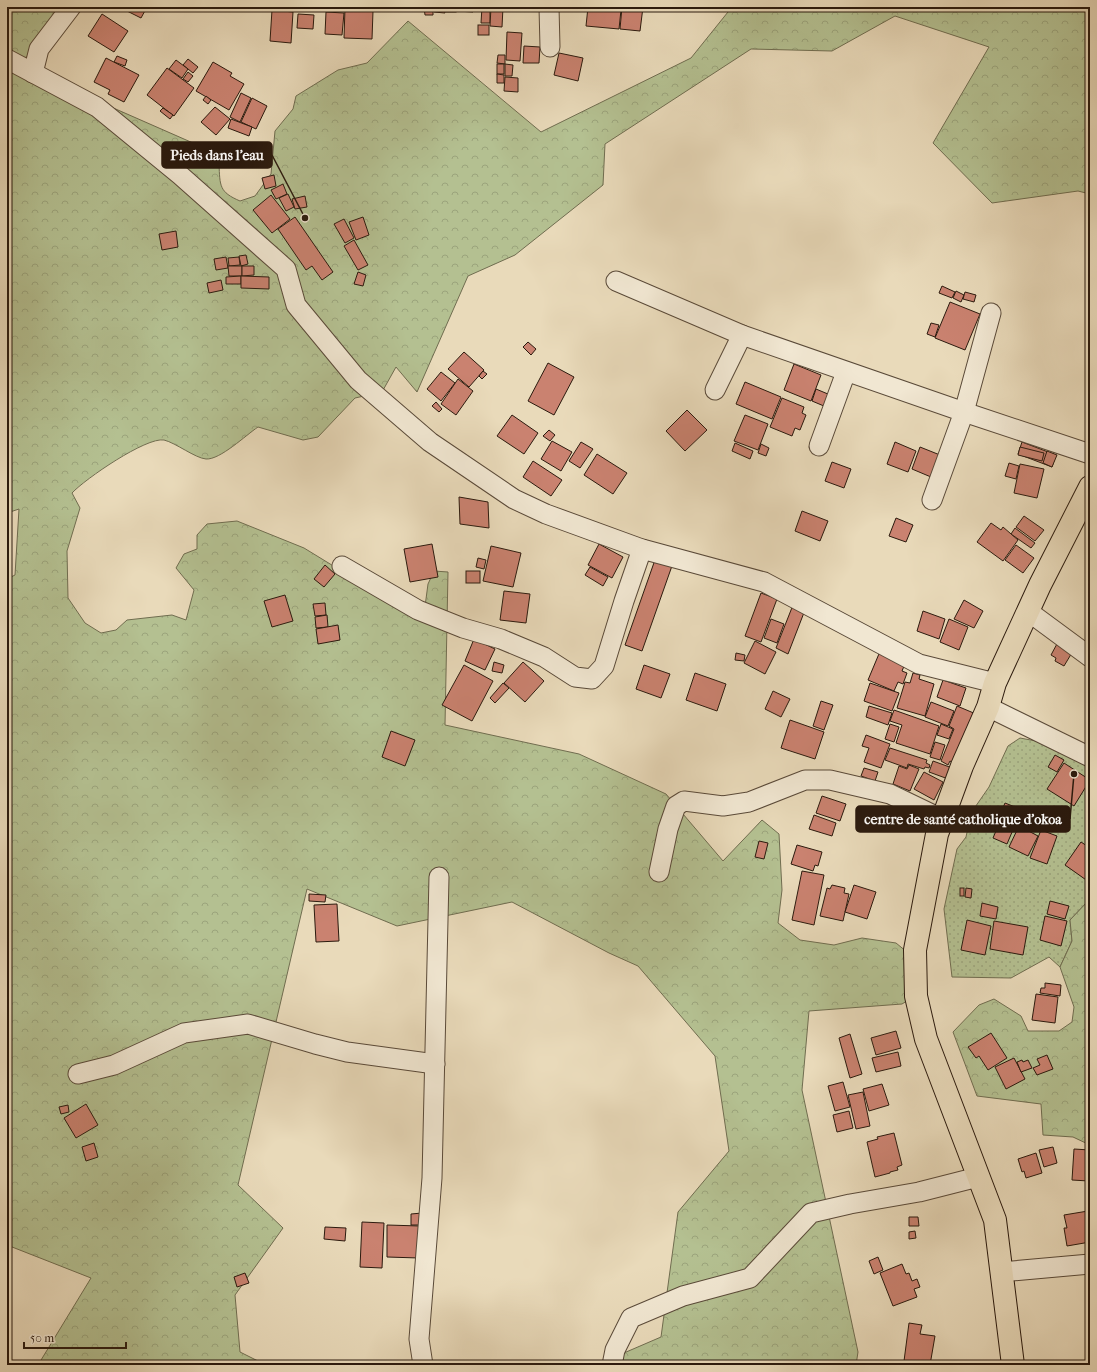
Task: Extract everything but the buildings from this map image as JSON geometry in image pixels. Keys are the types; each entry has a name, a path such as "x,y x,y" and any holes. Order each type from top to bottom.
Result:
{"main road":[{"path":"1012,1365 995,1220 926,1039 916,996 915,950 937,834 962,766 988,707 996,683 1090,487"}],"street":[{"path":"33,73 39,49 71,7"},
{"path":"549,7 550,47"},
{"path":"7,59 97,107 180,175 286,268 296,305 358,380 430,442 514,499 546,514 642,549 764,582 919,664 996,683"},
{"path":"616,281 742,335 846,372 1090,454"},
{"path":"932,500 964,412 991,313"},
{"path":"715,390 742,335"},
{"path":"819,446 846,372"},
{"path":"342,566 418,610 463,628 501,639 544,657 575,677 592,680 604,666 624,600 642,549"},
{"path":"1029,612 1090,657"},
{"path":"988,707 1090,757"},
{"path":"659,872 668,829 676,806 684,801 723,806 749,802 805,780 830,780 890,794 942,819"},
{"path":"423,1365 419,1339 432,1178 439,877"},
{"path":"78,1074 114,1065 184,1033 248,1024 347,1052 435,1064"},
{"path":"612,1365 615,1350 631,1318 683,1296 750,1278 811,1213 850,1204 919,1192 978,1177"},
{"path":"1001,1272 1090,1264"}],"green space":[{"path":"7,7 60,7 20,67 234,161 219,164 220,178 224,191 228,195 240,201 255,196 271,174 275,131 293,109 296,96 338,70 367,63 408,21 541,132 691,58 732,7 1090,7 1090,194 1078,191 992,203 933,143 989,47 895,16 832,51 751,49 605,144 603,185 515,255 468,276 417,392 396,367 382,392 355,398 318,437 303,440 258,427 218,456 206,459 196,456 164,440 155,441 144,445 116,460 89,478 72,493 80,508 67,551 68,598 85,623 101,633 116,630 127,620 172,615 186,620 194,590 176,568 184,554 197,549 197,535 207,524 237,521 304,548 371,589 424,614 428,584 434,571 448,572 445,725 579,754 666,794 723,861 762,820 779,834 782,890 778,923 800,940 834,945 862,938 896,943 907,952 910,999 902,1004 809,1011 802,1090 858,1352 856,1365 596,1365 661,1337 678,1212 729,1151 715,1056 638,966 609,953 512,902 397,926 307,889 238,1185 283,1228 235,1295 240,1352 266,1365 38,1365 91,1278 7,1245 7,579 15,575 19,509 7,513"},
{"path":"1020,738 1052,744 1090,766 1090,899 1070,920 1072,941 1060,967 1049,957 1011,978 952,977 944,909 957,849 966,837 971,813 989,787 1008,746"},
{"path":"1090,899 1090,1145 1073,1137 1043,1135 1041,1104 977,1096 953,1032 979,1005 994,999 1021,1016 1028,1031 1059,1031 1072,1022 1074,1007 1060,967 1072,941 1070,920"}],"place":[{"name":"Pieds dans l'eau","path":"305,218"},
{"name":"centre de santé catholique d'okoa","path":"1074,774"}]}
